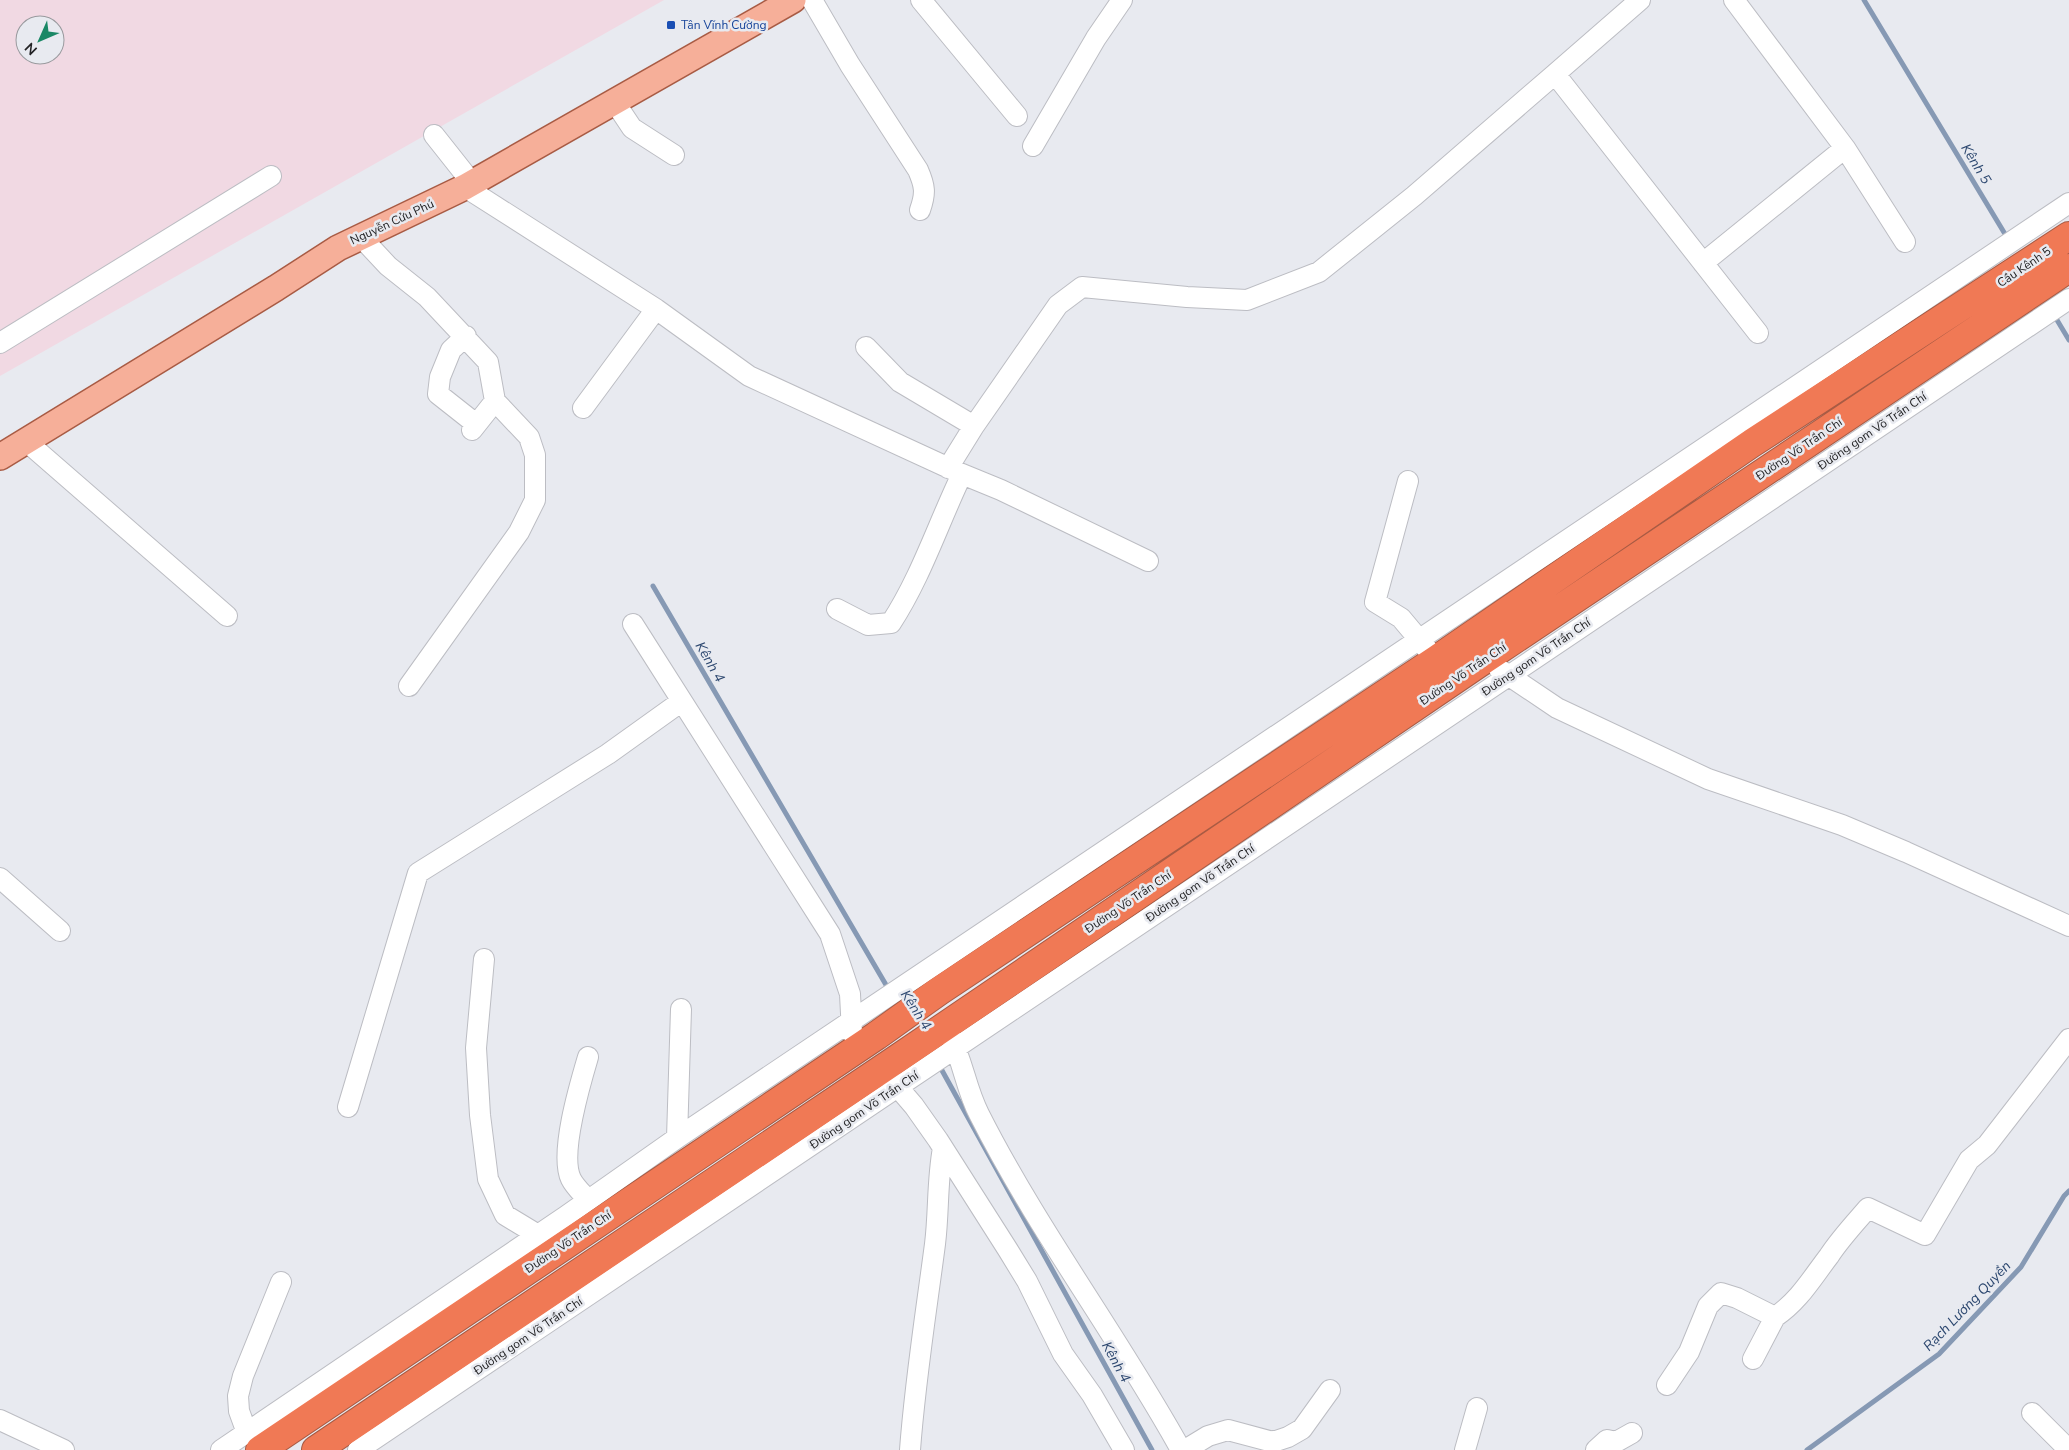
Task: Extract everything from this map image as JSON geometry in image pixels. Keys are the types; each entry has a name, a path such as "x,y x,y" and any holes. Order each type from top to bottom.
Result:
{"highway":[{"name":"Cầu Kênh 5","path":"1427,650 1752,443 2069,236"},
{"name":"Đường Võ Trần Chí","path":"891,1072 1484,659 2069,268"},
{"name":"Đường Võ Trần Chí","path":"254,1441 876,1036 1427,650"},
{"path":"316,1450 891,1072"}],"main road":[{"name":"Nguyễn Cửu Phú","path":"0,457 338,248 468,185 793,0"}],"street":[{"path":"812,0 855,74 918,170 925,186 924,200 920,210"},
{"path":"921,0 1017,116"},
{"path":"1033,146 1096,38 1122,0"},
{"path":"837,610 868,625 891,623 918,574 942,514 955,471 974,426 1058,305 1082,287 1187,297 1247,300 1319,272 1414,196 1640,0"},
{"path":"1734,0 1845,148 1905,242"},
{"path":"1555,74 1758,333"},
{"path":"614,101 632,128 674,155"},
{"path":"434,135 468,185 656,309 749,376 955,471 1001,490 1148,561"},
{"path":"1703,263 1845,148"},
{"path":"0,342 270,176"},
{"path":"221,1450 254,1441 538,1235 677,1138 851,1022 1427,650 2069,203"},
{"path":"360,236 388,266 427,297 466,336 488,362 495,402 528,437 535,455 535,500 518,532 409,686"},
{"name":"Đường gom Võ Trần Chí","path":"944,1036 1509,676 2065,302"},
{"path":"583,408 656,309"},
{"path":"466,336 451,350 440,377 438,394 474,427 495,402"},
{"path":"866,347 900,382 974,426"},
{"path":"27,442 227,616"},
{"path":"1408,481 1375,602 1401,618 1427,650"},
{"path":"633,624 785,866 830,934 850,994 853,1050"},
{"path":"1484,659 1557,708 1708,779 1842,825 2069,926"},
{"path":"348,1107 418,873 608,754 682,701"},
{"path":"0,878 60,931"},
{"path":"484,959 476,1048 480,1115 488,1179 505,1215 538,1235"},
{"path":"677,1138 681,1009"},
{"path":"944,1036 962,1062 967,1086 978,1113 1048,1236 1148,1391 1181,1450"},
{"path":"1753,1359 1775,1317 1788,1309 1868,1208 1925,1235 1969,1160 1987,1145 2069,1039"},
{"path":"588,1057 573,1118 568,1164 571,1179 588,1200"},
{"path":"891,1072 943,1148 1022,1274 1063,1354 1092,1395 1124,1450"},
{"name":"Đường gom Võ Trần Chí","path":"358,1450 891,1072"},
{"path":"910,1450 914,1397 936,1242 938,1186 943,1148"},
{"path":"254,1441 239,1411 238,1396 243,1376 281,1282"},
{"path":"1667,1385 1689,1352 1708,1306 1721,1293 1737,1298 1775,1317"},
{"path":"1185,1450 1208,1436 1228,1430 1273,1442 1288,1438 1302,1429 1330,1390"},
{"path":"1465,1450 1476,1408"},
{"path":"2032,1413 2069,1450"},
{"path":"0,1420 64,1450"},
{"path":"1596,1450 1607,1440 1616,1442 1632,1432"}],"shaded area":[{"path":"0,0 664,0 0,376"}],"waterway":[{"name":"Kênh 5","path":"1864,0 2008,239"},
{"name":"Kênh 5","path":"2054,315 2069,340"},
{"name":"Kênh 4","path":"653,586 889,990"},
{"name":"Kênh 4","path":"939,1065 1152,1450"},
{"name":"Rạch Lương Quyền","path":"1807,1450 1939,1354 2021,1267 2064,1196 2069,1191"}],"place":[{"name":"Tân Vĩnh Cường","path":"671,25"}]}
